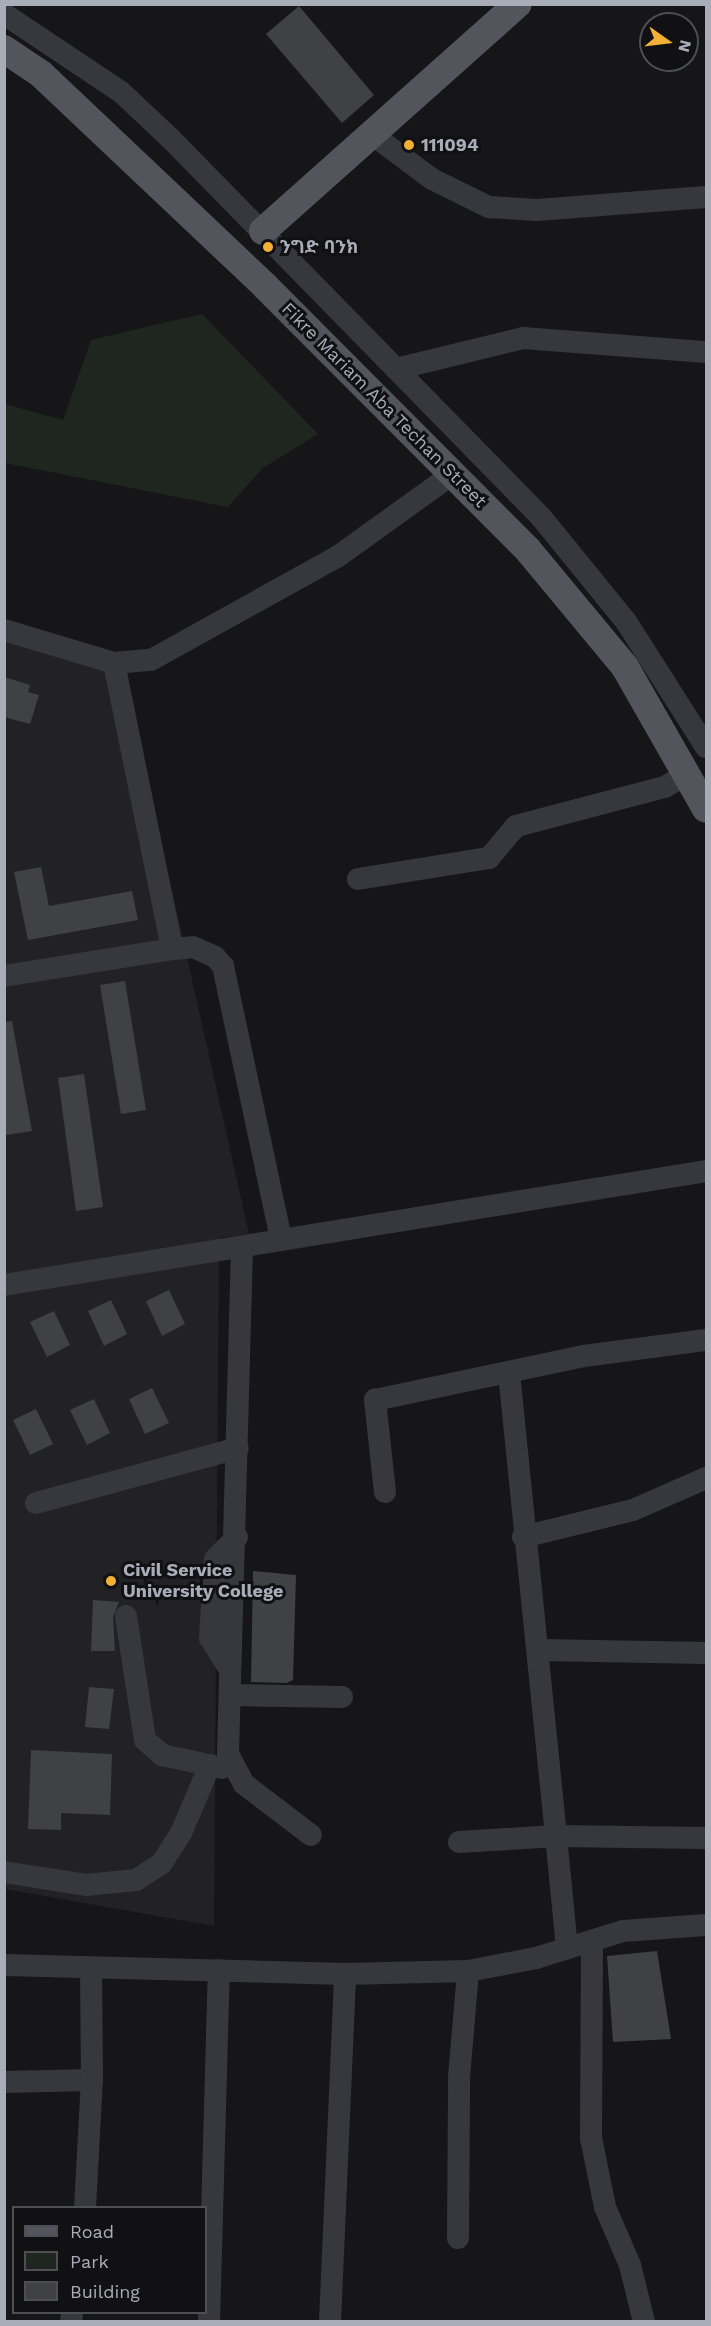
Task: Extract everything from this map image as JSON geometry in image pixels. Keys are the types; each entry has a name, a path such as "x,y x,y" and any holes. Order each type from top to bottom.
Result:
{"main road":[{"path":"263,231 518,4"},
{"name":"Fikre Mariam Aba Techan Street","path":"4,49 41,75 162,188 454,473 606,643 706,809"}],"street":[{"path":"4,14 121,92 263,231 541,517 627,623 706,744"},
{"path":"373,135 432,179 489,207 537,210 706,197"},
{"path":"396,369 523,338 706,352"},
{"path":"4,630 114,663 151,660 262,602 409,510 454,473"},
{"path":"114,663 172,949"},
{"path":"358,879 489,858 516,826 665,787 687,774"},
{"path":"4,976 193,947 223,966 281,1240"},
{"path":"4,1284 242,1249 281,1240 706,1171"},
{"path":"233,1770 228,1754 237,1537 242,1249"},
{"path":"385,1492 375,1400 509,1373 706,1340"},
{"path":"509,1373 523,1537 540,1650 567,1948"},
{"path":"36,1503 238,1448"},
{"path":"523,1537 633,1510 706,1478"},
{"path":"126,1616 145,1740 162,1755 233,1770 311,1835"},
{"path":"540,1650 706,1653"},
{"path":"230,1695 342,1697"},
{"path":"4,1872 86,1885 136,1880 161,1864 176,1841 210,1765"},
{"path":"459,1842 556,1836 706,1838"},
{"path":"4,1965 91,1970 219,1970 345,1974 468,1971 592,1942 623,1930 706,1925"},
{"path":"592,1942 591,2138 605,2207 630,2265 644,2322"},
{"path":"85,2206 92,2080 91,1970"},
{"path":"209,2322 219,1970"},
{"path":"458,2238 459,2077 468,1971"},
{"path":"330,2322 345,1974"},
{"path":"4,2082 92,2080"}],"shaded area":[{"name":"Civil Service University College","path":"4,641 124,676 249,1234 219,1238 214,1926 5,1889"}],"green space":[{"path":"202,314 318,434 263,468 228,507 5,463 5,404 63,420 91,340"}],"building":[{"path":"299,6 374,95 342,123 266,34"},
{"path":"4,677 30,685 28,692 39,695 30,724 4,717"},
{"path":"41,867 49,906 132,891 138,920 28,940 14,872"},
{"path":"125,981 146,1110 121,1114 100,985"},
{"path":"12,1021 32,1131 6,1135 4,1022"},
{"path":"84,1074 103,1207 76,1211 58,1078"},
{"path":"169,1290 185,1324 162,1336 146,1301"},
{"path":"111,1300 127,1334 104,1346 88,1311"},
{"path":"54,1311 70,1345 47,1357 30,1322"},
{"path":"152,1388 169,1423 145,1434 129,1399"},
{"path":"94,1399 110,1433 87,1445 70,1410"},
{"path":"36,1409 53,1444 30,1455 13,1420"},
{"path":"253,1571 296,1575 293,1680 287,1683 251,1682"},
{"path":"93,1600 119,1602 113,1617 115,1651 91,1651"},
{"path":"89,1687 114,1689 109,1729 85,1727"},
{"path":"31,1750 112,1754 110,1815 61,1813 61,1830 28,1829"},
{"path":"657,1951 671,2039 613,2042 607,1956"}],"place":[{"name":"111094","path":"409,145"},
{"name":"ንግድ ባንክ","path":"268,247"},
{"name":"Civil Service University College","path":"111,1581"}]}
